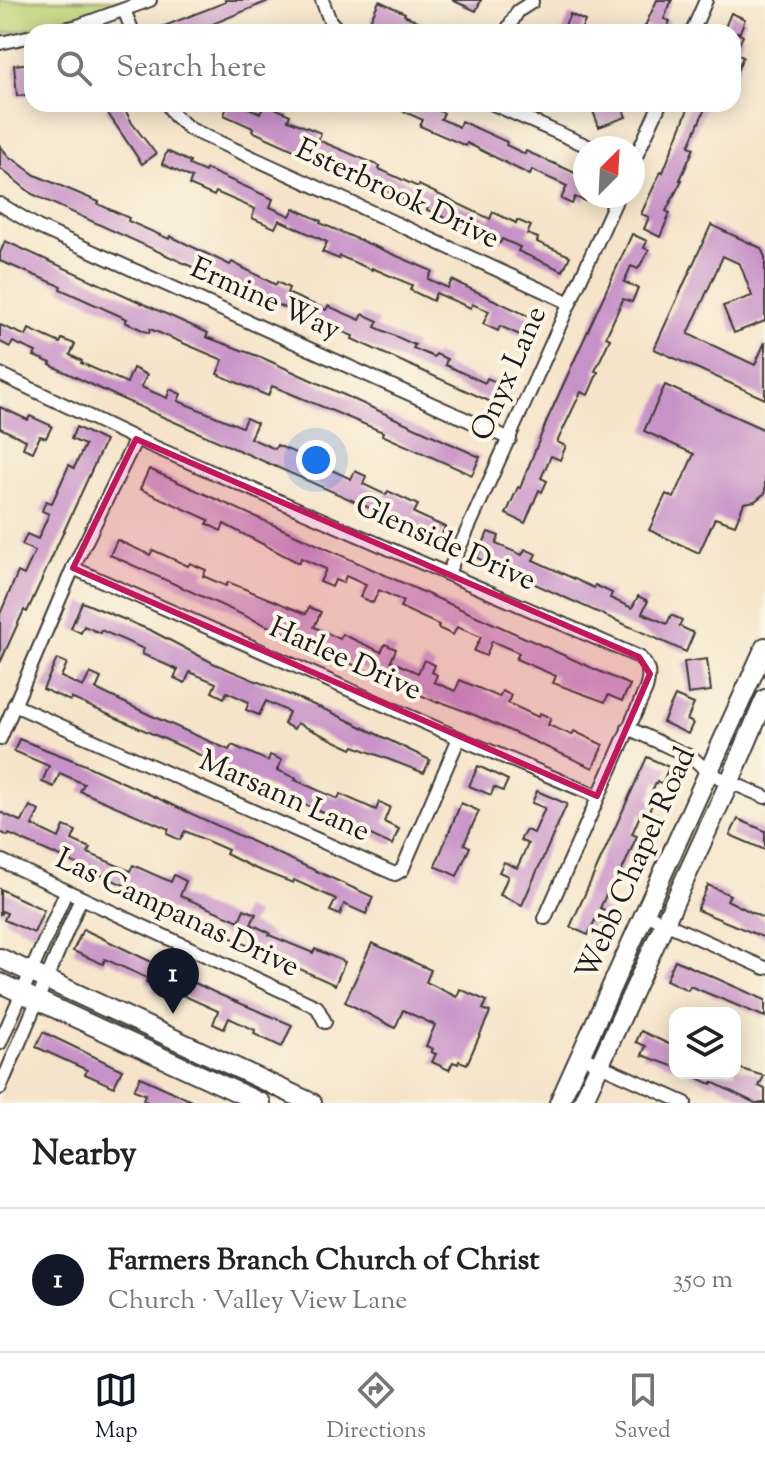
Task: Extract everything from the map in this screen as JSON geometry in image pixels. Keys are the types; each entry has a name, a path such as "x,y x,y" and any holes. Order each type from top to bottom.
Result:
{"main road":[{"name":"Webb Chapel Road","path":"559,1103 765,647"},
{"name":"Webb Chapel Road","path":"582,1103 765,699"},
{"path":"0,958 312,1103"},
{"path":"0,983 261,1103"}],"street":[{"path":"84,24 150,0"},
{"path":"322,0 333,24"},
{"path":"696,24 706,0"},
{"path":"511,24 518,11 532,2"},
{"path":"124,10 130,24"},
{"path":"0,43 24,38"},
{"name":"Esterbrook Drive","path":"172,112 190,129 570,303"},
{"path":"511,112 573,140"},
{"path":"645,137 656,112"},
{"name":"Ermine Way","path":"0,204 38,227 510,439"},
{"name":"Onyx Lane","path":"448,573 613,208"},
{"name":"Glenside Drive","path":"0,374 136,439 639,657 648,666 650,674 628,728"},
{"path":"0,739 73,568 136,439"},
{"name":"Harlee Drive","path":"73,568 597,796"},
{"name":"Marsann Lane","path":"14,705 395,874 402,870 459,738"},
{"path":"545,918 628,728 693,758 709,773 765,797"},
{"name":"Las Campanas Drive","path":"0,860 317,1007 325,1022"},
{"path":"39,976 66,892"},
{"path":"0,1088 30,997 81,898"},
{"path":"645,914 765,968"},
{"path":"0,1043 30,997"},
{"path":"580,1056 685,1103"}],"highlighted area":[{"path":"136,439 639,657 650,674 597,796 73,568"}],"green space":[{"path":"0,0 125,0 69,21 24,24 24,29 0,34"}],"building":[{"path":"271,0 212,24 170,24 226,2"},
{"path":"452,0 481,0 476,11"},
{"path":"657,0 672,0 664,19 670,21 669,24 646,24"},
{"path":"379,1 424,24 376,24 370,21"},
{"path":"731,13 745,19 741,29 741,24 726,24"},
{"path":"570,14 585,21 584,24 566,24"},
{"path":"24,64 24,95 17,96 14,65"},
{"path":"107,112 126,112 156,154 142,164"},
{"path":"225,112 283,112 290,115 288,120 321,133 318,140 490,219 493,212 531,226 527,234 538,238 537,242 570,256 563,271 518,251 520,247 502,239 500,243 427,210 428,206 407,197 405,200 343,169 342,172 224,115"},
{"path":"405,112 442,112 441,119 459,127 461,121 507,142 506,145 525,154 526,151 573,172 572,204 561,199 567,186 532,170 530,175 467,143 466,146 420,126 423,120"},
{"path":"593,112 624,112 626,117 599,127"},
{"path":"687,112 704,112 689,146 694,148 682,180 666,211 670,213 660,237 644,229 649,217 641,214"},
{"path":"0,146 11,159 35,175 99,202 129,218 128,221 169,239 170,236 230,265 232,262 276,285 277,282 289,288 287,293 326,310 328,306 360,320 363,314 378,321 375,327 415,345 413,348 447,359 445,365 485,383 487,378 512,389 504,408 352,339 353,336 254,295 32,194 0,168"},
{"path":"167,151 190,162 189,165 205,172 206,169 273,199 270,207 290,216 294,208 320,223 432,271 428,279 448,288 452,280 541,322 533,341 500,326 498,331 483,324 489,311 472,304 471,308 436,293 433,301 410,290 412,285 340,256 339,259 322,252 327,242 279,220 275,228 252,218 255,209 216,192 214,196 189,185 192,178 162,164"},
{"path":"711,225 761,248 765,257 765,321 734,333 723,306 752,296 740,264 723,256 688,334 755,365 765,342 765,399 654,349"},
{"path":"632,234 647,241 644,248 649,250 638,269 631,266 624,282 638,288 632,302 623,299 606,337 610,339 588,395 581,392 557,442 566,446 560,460 551,456 541,478 547,481 542,492 539,490 525,523 506,514"},
{"path":"5,241 208,333 206,337 263,358 480,457 472,475 382,435 383,432 272,386 268,396 217,374 223,360 150,329 149,333 125,322 127,319 60,289 61,286 0,261"},
{"path":"0,325 26,336 29,329 60,343 62,339 75,344 70,355 81,363 127,383 133,368 147,375 141,387 167,398 170,389 181,394 178,401 242,427 246,418 257,423 250,438 275,449 277,445 314,461 317,455 328,460 325,467 351,479 355,471 366,476 363,484 418,505 414,513 445,527 440,539 120,398 50,365 34,356 36,352 13,342 10,347 0,342"},
{"path":"665,385 765,430 765,493 755,501 744,503 735,525 715,518 699,553 649,530 666,494 674,498 694,454 644,431"},
{"path":"0,407 28,420 30,416 52,426 46,438 40,436 33,452 23,448 26,440 0,428"},
{"path":"76,427 105,441 27,612 24,610 0,663 0,614 18,572 24,575 35,551 22,545 27,534 38,539 49,514 42,511 46,501 52,503 69,465 74,468 85,445 71,439"},
{"path":"149,469 630,685 622,701 608,695 605,702 553,683 556,676 516,659 519,653 492,641 486,656 474,651 481,637 457,627 453,635 400,607 403,601 379,590 373,603 360,597 366,585 346,576 343,583 335,580 332,587 320,582 326,569 301,558 299,563 224,524 221,531 207,524 209,520 140,489"},
{"path":"488,532 499,536 496,544 522,555 525,549 536,554 533,560 612,593 610,598 632,608 638,596 648,601 642,613 667,624 671,615 682,620 679,626 694,633 686,652 477,558"},
{"path":"117,540 150,555 153,550 188,566 190,563 206,570 203,576 226,586 228,582 306,614 309,607 321,612 314,627 340,639 342,634 381,652 385,644 396,649 391,661 418,673 424,660 435,665 432,672 437,675 434,682 455,691 460,680 499,697 502,691 511,695 508,703 538,717 540,713 551,718 548,725 572,735 574,731 603,745 593,768 477,716 438,703 110,555"},
{"path":"82,602 152,631 215,664 333,713 430,760 424,773 354,746 352,749 297,723 294,729 284,724 289,712 266,701 259,715 246,710 249,702 227,692 224,698 212,692 216,683 190,672 185,683 174,678 178,670 142,654 144,649 101,630 100,633 84,626 81,633 71,628"},
{"path":"57,659 67,663 61,677 83,687 90,673 101,678 96,689 150,715 229,750 232,745 268,761 270,755 282,760 277,770 295,780 338,799 340,794 376,810 379,802 390,807 384,822 399,829 392,845 185,748 71,698 70,701 43,689"},
{"path":"707,659 711,691 688,694 684,662"},
{"path":"675,696 694,704 687,720 693,723 688,734 663,722"},
{"path":"19,739 83,764 373,897 366,914 344,904 340,915 330,911 336,899 294,880 293,883 254,868 226,854 228,850 185,831 180,840 167,834 169,829 80,791 84,784 60,773 54,787 42,782 49,766 14,751"},
{"path":"647,757 669,767 662,784 657,781 649,798 654,800 647,816 641,813 632,834 637,836 616,886 611,884 600,908 611,913 606,925 595,920 588,935 570,927"},
{"path":"478,766 508,780 503,791 494,787 491,795 469,786"},
{"path":"537,791 567,804 522,905 500,895 508,876 499,872 504,862 517,868 528,844 520,840 526,830 534,833 545,808 532,803"},
{"path":"461,803 479,811 464,844 470,847 457,876 435,866"},
{"path":"30,806 39,811 32,825 59,838 64,826 76,831 72,840 90,848 88,853 130,871 133,865 171,882 174,875 186,881 180,896 239,921 244,909 256,914 251,924 269,935 345,962 335,985 161,906 124,885 0,832 0,812 22,822"},
{"path":"738,819 765,831 765,850 730,835"},
{"path":"708,885 730,895 727,900 765,919 765,938 697,910"},
{"path":"0,889 44,910 34,933 4,920 7,913 2,911 0,915"},
{"path":"83,929 218,994 292,1025 282,1047 229,1018 224,1029 213,1024 218,1011 176,992 172,1003 152,990 154,986 146,982 147,978 105,959 103,964 73,951"},
{"path":"372,943 431,970 426,982 457,997 460,989 487,1001 483,1009 490,1012 467,1064 453,1062 449,1070 432,1062 436,1054 426,1046 435,1025 403,1010 395,1028 345,1002"},
{"path":"675,960 765,1000 765,1017 690,986 688,990 666,980"},
{"path":"641,1031 669,1044 669,1065 642,1055 646,1046 636,1042"},
{"path":"43,1032 122,1070 114,1087 85,1074 87,1070 36,1047"},
{"path":"741,1069 764,1076 759,1086 765,1089 765,1103 755,1103 700,1079 741,1079"},
{"path":"140,1077 195,1103 149,1103 143,1100 145,1094 134,1090"}],"place":[{"name":"Farmers Branch Church of Christ","path":"173,1014"}]}
